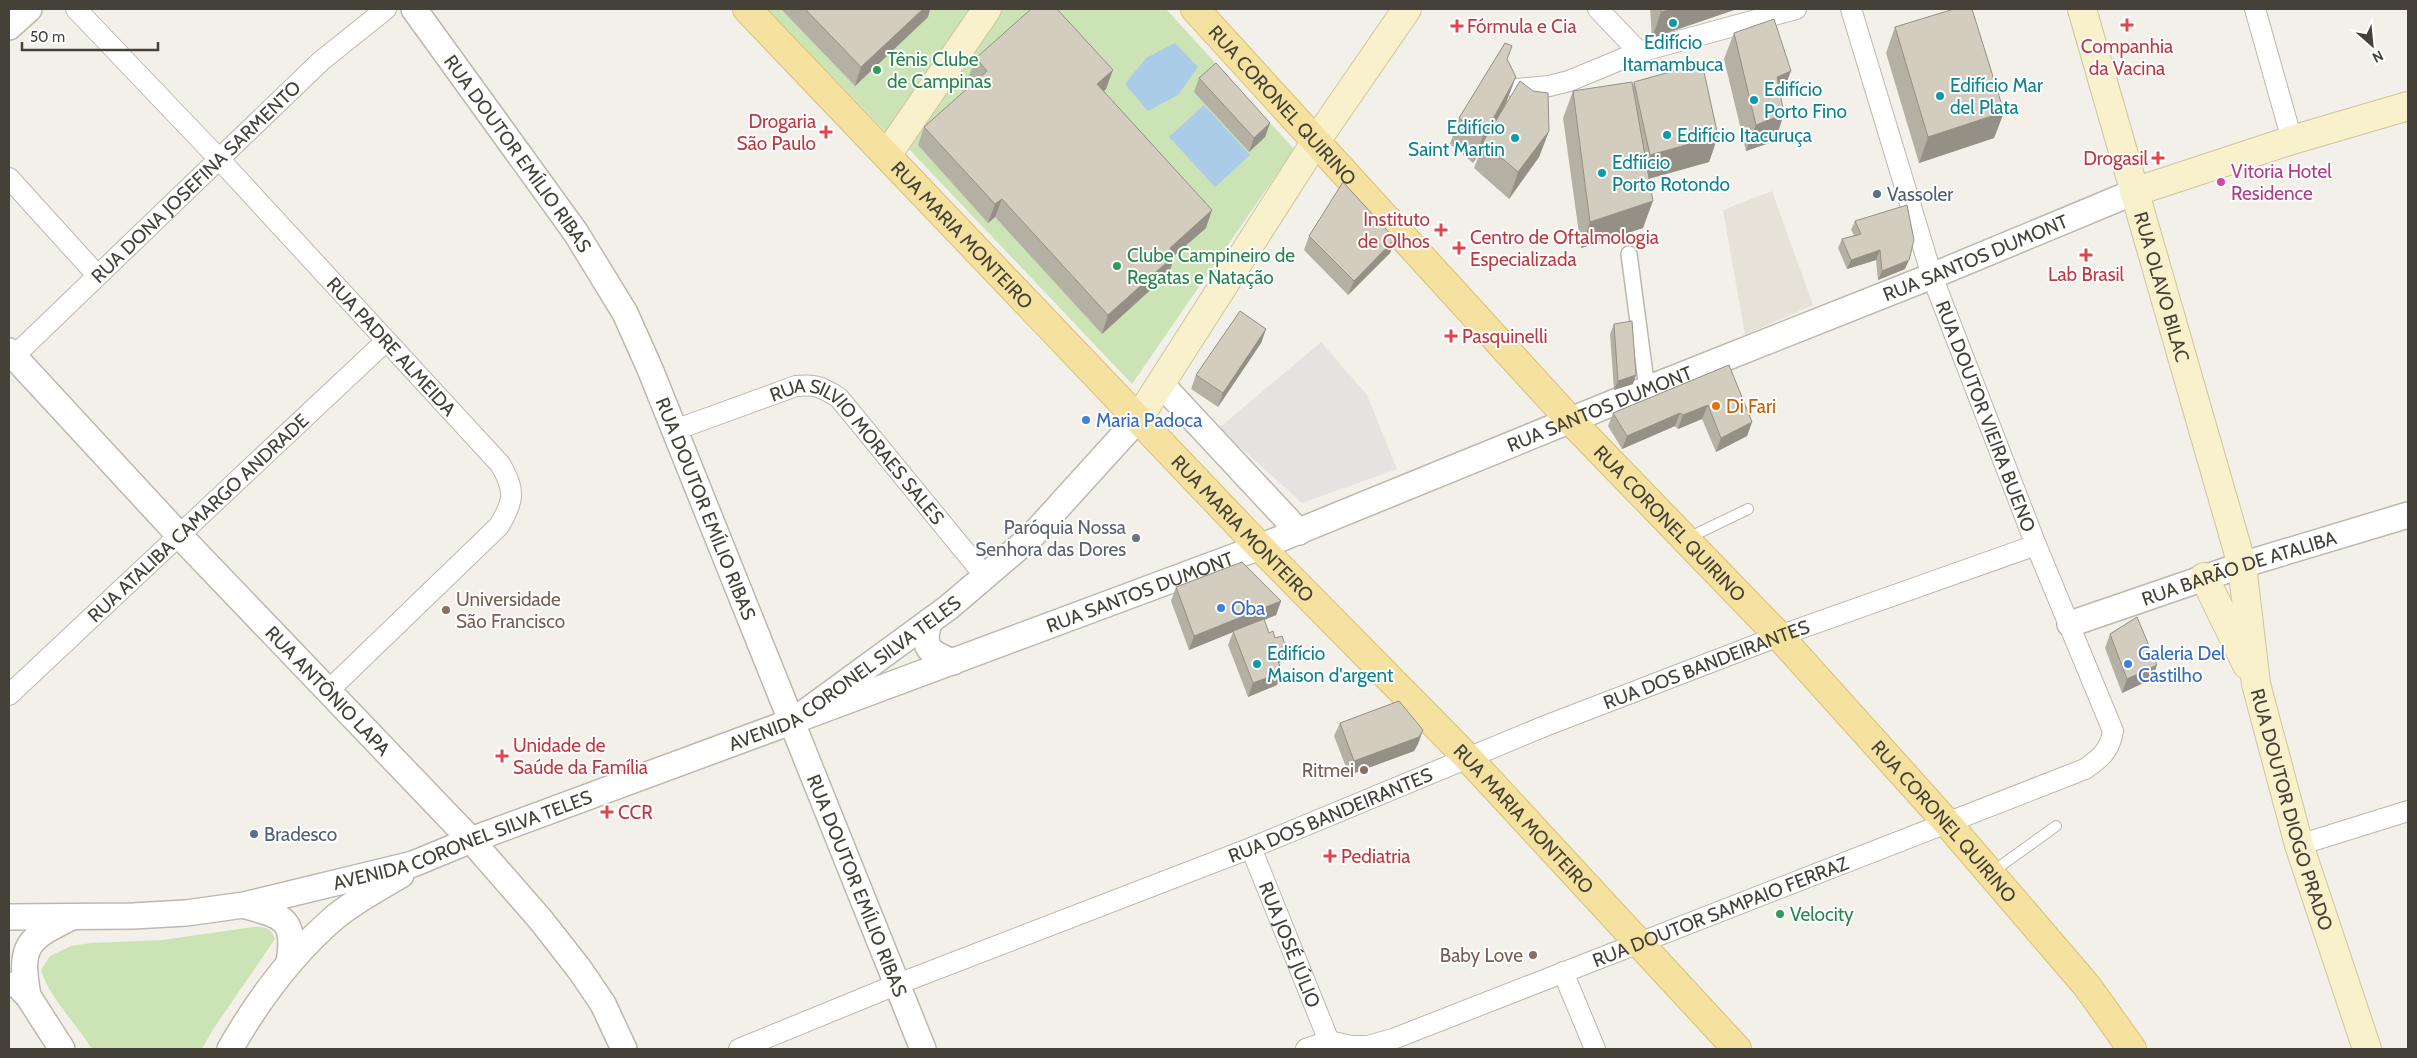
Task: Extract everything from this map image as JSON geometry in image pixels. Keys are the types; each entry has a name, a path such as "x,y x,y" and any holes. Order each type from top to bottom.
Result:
{"main road":[{"name":"RUA MARIA MONTEIRO","path":"747,9 888,154 1260,547 1468,758 1636,942 1737,1049"},
{"path":"888,154 986,9"},
{"name":"RUA CORONEL QUIRINO","path":"1195,9 1571,420 1779,636 1948,824 2087,986 2132,1049"},
{"name":"AVENIDA CORONEL SILVA TELES","path":"1138,419 1162,385 1316,141 1407,9"},
{"name":"RUA OLAVO BILAC","path":"2082,9 2242,565"},
{"name":"RUA SANTOS DUMONT","path":"2134,192 2292,140 2407,110"},
{"name":"RUA DOUTOR DIOGO PRADO","path":"2242,565 2256,684 2299,845 2367,1049"},
{"path":"2204,578 2256,684"}],"street":[{"path":"9,27 28,9"},
{"name":"RUA PADRE ALMEIDA","path":"76,9 220,160 500,464 510,479 512,493 510,508 499,526 329,690"},
{"name":"RUA DONA JOSEFINA SARMENTO","path":"10,356 220,160 321,61 386,9"},
{"name":"RUA DOUTOR EMÍLIO RIBAS","path":"414,9 576,233 625,313 675,430 793,721 923,1049"},
{"path":"1598,9 1639,52"},
{"path":"1517,89 1549,86 1569,81 1639,52 1796,9"},
{"name":"RUA DOUTOR VIEIRA BUENO","path":"1851,9 1932,276 2036,545 2113,731"},
{"path":"2255,9 2292,140"},
{"path":"9,178 97,275"},
{"name":"RUA SANTOS DUMONT","path":"793,721 1299,532 1647,389 1932,276 2134,192"},
{"path":"1629,254 1647,389"},
{"name":"RUA ATALIBA CAMARGO ANDRADE","path":"9,695 386,341"},
{"name":"RUA ANTÔNIO LAPA","path":"10,356 471,840 540,919 580,970 603,1004 624,1049"},
{"name":"RUA SILVIO MORAES SALES","path":"675,430 796,386 813,384 826,390 839,398 984,576"},
{"path":"1162,385 1299,532"},
{"name":"AVENIDA CORONEL SILVA TELES","path":"11,914 74,916 186,913 244,905 427,859 471,840 793,721 929,622 1031,537 1138,419"},
{"name":"RUA BARÃO DE ATALIBA","path":"2070,624 2242,565 2408,515"},
{"name":"RUA DOS BANDEIRANTES","path":"739,1049 898,984 1251,848 1468,758 1779,636 2036,545"},
{"path":"929,622 924,638 928,646 940,657 953,662"},
{"name":"RUA DOUTOR SAMPAIO FERRAZ","path":"1329,1041 1351,1046 1395,1044 1636,942 1948,824 2085,768 2101,758 2106,752 2111,745 2113,731"},
{"path":"2299,845 2408,811"},
{"name":"RUA JOSÉ JÚLIO","path":"1251,848 1329,1041"},
{"path":"230,1049 248,1017 288,962 334,918 365,896 427,859"},
{"path":"244,905 273,913 283,920 290,929 292,941 288,962"},
{"path":"28,996 23,967 25,951 48,928 74,916"},
{"path":"1563,972 1595,1049"},
{"path":"9,977 28,996 62,1049"},
{"path":"1306,1049 1329,1041"}],"lane":[{"path":"1686,539 1748,509"},
{"path":"1990,873 2056,826"}],"shaded area":[{"path":"1772,191 1813,305 1745,335 1723,210"},
{"path":"1321,342 1367,395 1397,469 1302,503 1219,428"}],"green space":[{"name":"Tênis Clube de Campinas","path":"767,9 970,9 886,132"},
{"name":"Clube Campineiro de Regatas e Natação","path":"1001,9 1166,9 1294,149 1132,384 907,147"},
{"path":"253,927 269,930 275,939 212,1031 202,1049 92,1049 57,1001 41,970 50,956 71,946 91,943 162,940"}],"water":[{"path":"1175,43 1198,67 1178,95 1148,111 1125,84 1146,58"},
{"path":"1204,105 1250,155 1215,187 1169,137"}],"building":[{"path":"805,9 923,9 861,67"},
{"path":"1031,9 1057,9 1113,70 1097,84 1212,210 1170,248 1175,255 1108,315 1002,199 995,204 924,127 987,71 976,58"},
{"name":"Edifício Mar del Plata","path":"1954,9 1972,9 2004,112 1928,137 1895,27"},
{"path":"1774,19 1791,71 1777,77 1784,114 1756,125 1734,33"},
{"path":"1505,43 1512,46 1507,59 1516,77 1483,137 1459,118"},
{"path":"1216,63 1270,123 1254,138 1199,78"},
{"path":"1702,63 1718,136 1650,155 1634,82"},
{"path":"1520,81 1533,91 1548,93 1549,131 1518,172 1483,142"},
{"name":"Edfiício Porto Rotondo","path":"1632,82 1653,201 1590,222 1573,91"},
{"path":"1343,182 1395,239 1354,281 1309,236"},
{"path":"1907,205 1914,240 1909,260 1882,271 1880,250 1851,260 1842,239 1861,234 1855,221"},
{"path":"1240,311 1266,329 1223,393 1196,375"},
{"path":"1632,321 1636,375 1618,381 1614,324"},
{"path":"1729,365 1752,422 1721,438 1708,405 1683,415 1680,413 1627,436 1613,413"},
{"name":"Oba","path":"1242,562 1281,601 1194,636 1176,587"},
{"path":"2137,617 2157,665 2127,679 2110,634"},
{"path":"1264,619 1269,633 1273,631 1275,638 1282,636 1286,648 1278,651 1280,655 1276,656 1282,672 1253,683 1233,631"},
{"path":"1399,701 1423,730 1419,737 1354,761 1340,723"}],"place":[{"name":"Edifício Itamambuca","path":"1673,23"},
{"name":"Companhia da Vacina","path":"2127,25"},
{"name":"Fórmula e Cia","path":"1457,26"},
{"name":"Tênis Clube de Campinas","path":"877,70"},
{"name":"Edifício Mar del Plata","path":"1940,96"},
{"name":"Edifício Porto Fino","path":"1754,100"},
{"name":"Drogaria São Paulo","path":"826,132"},
{"name":"Edifício Itacuruça","path":"1667,135"},
{"name":"Edifício Saint Martin","path":"1515,138"},
{"name":"Drogasil","path":"2158,158"},
{"name":"Edfiício Porto Rotondo","path":"1602,173"},
{"name":"Vitoria Hotel Residence","path":"2221,182"},
{"name":"Vassoler","path":"1877,194"},
{"name":"Instituto de Olhos","path":"1441,230"},
{"name":"Centro de Oftalmologia Especializada","path":"1459,248"},
{"name":"Lab Brasil","path":"2086,255"},
{"name":"Clube Campineiro de Regatas e Natação","path":"1117,266"},
{"name":"Pasquinelli","path":"1451,336"},
{"name":"Di Fari","path":"1716,406"},
{"name":"Maria Padoca","path":"1086,420"},
{"name":"Paróquia Nossa Senhora das Dores","path":"1136,538"},
{"name":"Oba","path":"1221,608"},
{"name":"Universidade São Francisco","path":"446,610"},
{"name":"Edifício Maison d'argent","path":"1257,664"},
{"name":"Galeria Del Castilho","path":"2128,664"},
{"name":"Unidade de Saúde da Família","path":"502,756"},
{"name":"Ritmei","path":"1364,770"},
{"name":"CCR","path":"607,812"},
{"name":"Bradesco","path":"254,834"},
{"name":"Pediatria","path":"1330,856"},
{"name":"Velocity","path":"1780,914"},
{"name":"Baby Love","path":"1533,955"}]}
